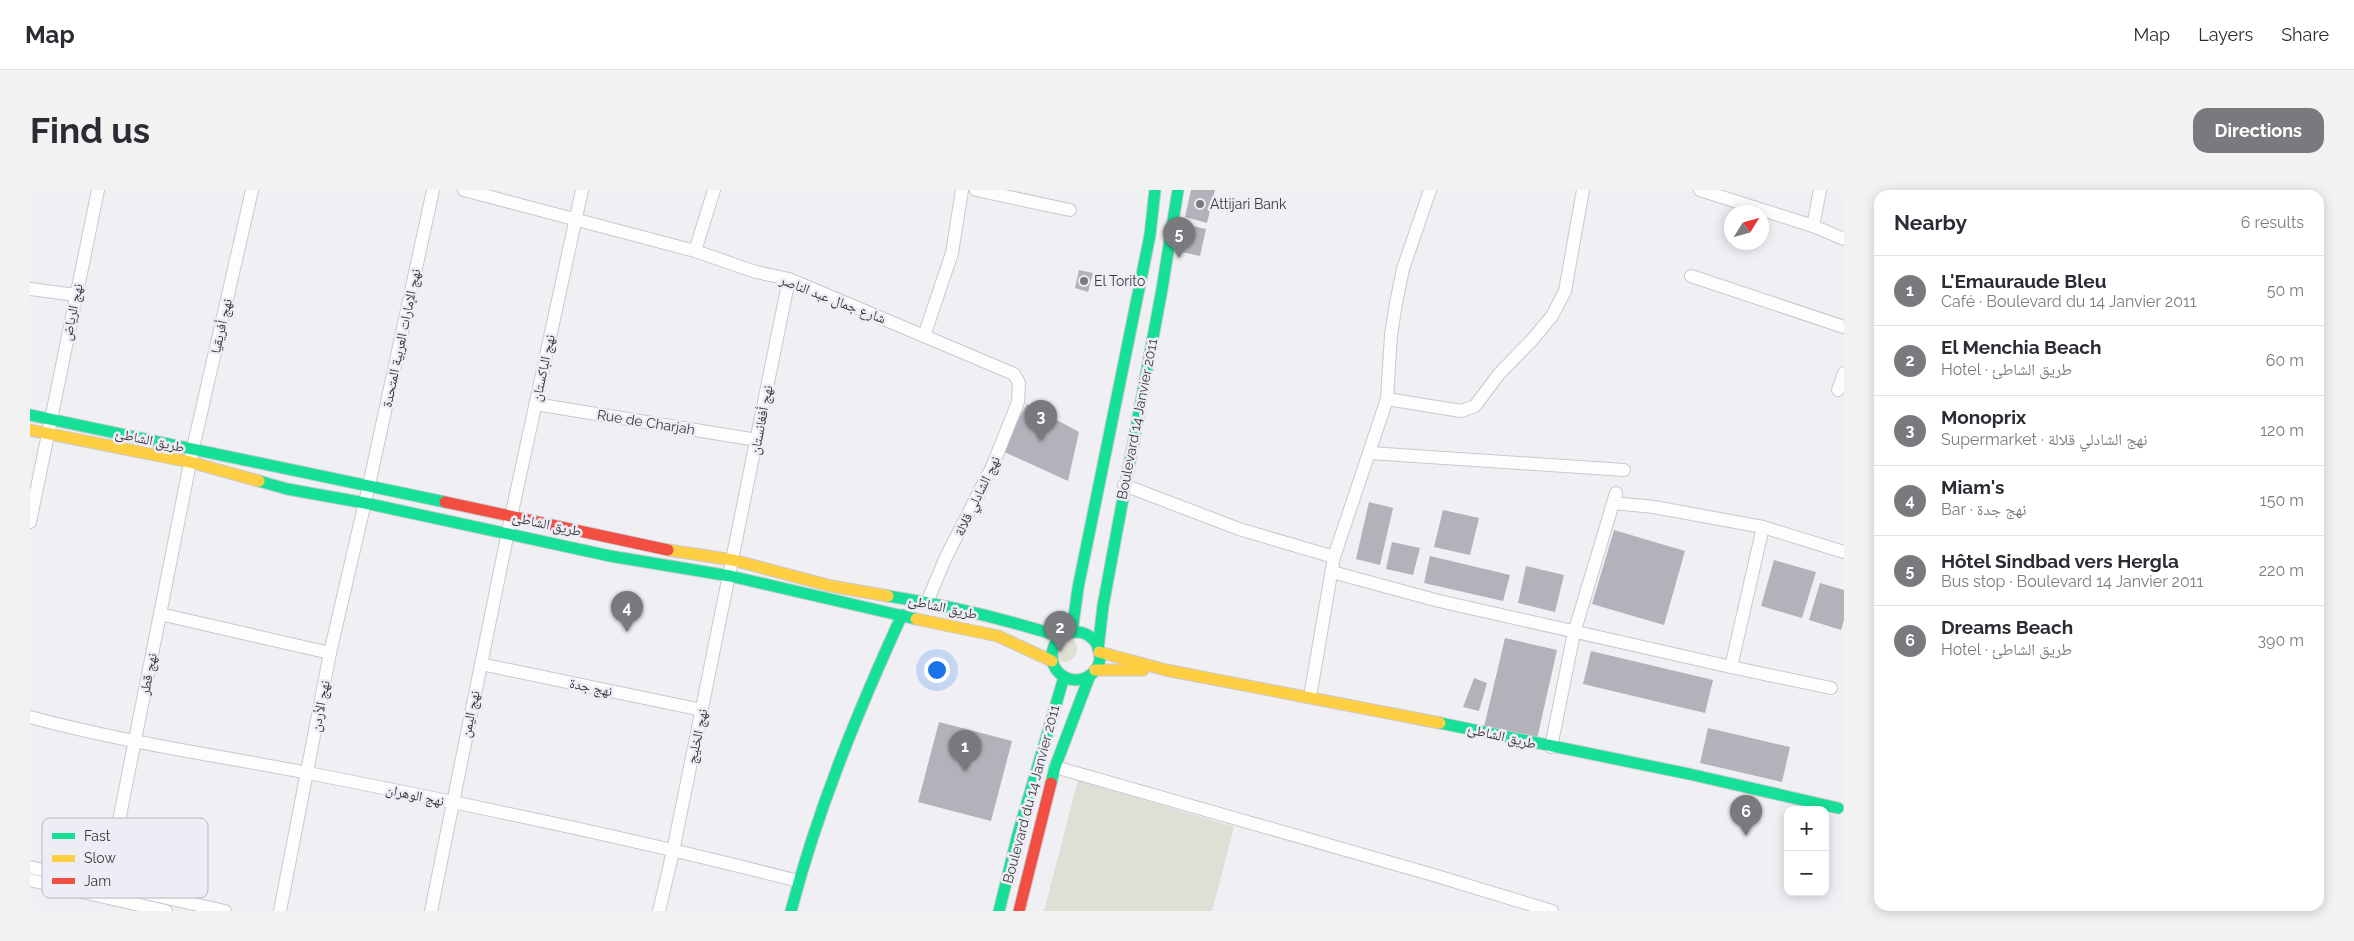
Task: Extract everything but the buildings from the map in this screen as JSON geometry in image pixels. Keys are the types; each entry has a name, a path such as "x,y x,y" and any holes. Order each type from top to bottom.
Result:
{"street":[{"name":"نهج الرياض","path":"30,522 98,190"},
{"name":"نهج أفريقيا","path":"190,462 252,190"},
{"name":"نهج الإمارات العربية المتحدة","path":"365,503 433,190"},
{"name":"شارع جمال عبد الناصر","path":"464,190 694,251 756,272 789,279 1009,370 1017,377 1019,388"},
{"name":"نهج الباكستان","path":"511,517 582,190"},
{"path":"694,251 714,190"},
{"path":"924,336 952,253 962,190"},
{"path":"976,190 1070,210"},
{"name":"Boulevard 14 Janvier 2011","path":"1067,634 1150,235 1155,190"},
{"name":"Boulevard 14 Janvier 2011","path":"1099,651 1103,606 1162,289 1178,190"},
{"path":"1310,697 1334,557 1387,399 1391,335 1396,303 1403,269 1430,190"},
{"path":"1387,399 1460,412 1475,406 1499,374 1532,340 1557,308 1565,291 1584,190"},
{"path":"1700,190 1813,226 1844,239"},
{"path":"1813,226 1820,190"},
{"path":"1690,276 1844,327"},
{"name":"نهج أفغانستان","path":"733,560 789,279"},
{"path":"30,289 76,295"},
{"path":"1838,390 1844,373"},
{"name":"نهج الشادلي قلالة","path":"927,602 946,557 992,467 1018,402 1019,388"},
{"name":"Rue de Charjah","path":"535,404 757,440"},
{"name":"طريق الشاطئ","path":"30,415 369,485 645,546 733,560 831,586 927,602 1067,634"},
{"name":"طريق الشاطئ","path":"30,430 190,462 287,489 365,503 610,556 730,576 998,636 1052,660"},
{"path":"1370,453 1624,470"},
{"name":"نهج قطر","path":"120,818 190,462"},
{"path":"1124,485 1240,529 1334,557"},
{"path":"1551,748 1574,632 1615,498 1763,527 1844,552"},
{"name":"نهج الأردن","path":"280,911 330,653 365,503"},
{"name":"نهج اليمن","path":"430,911 511,517"},
{"path":"1731,667 1763,527"},
{"name":"نهج الخليج","path":"659,911 733,560"},
{"path":"1332,572 1574,632 1831,688"},
{"path":"160,614 330,653"},
{"path":"791,911 798,882 849,736 902,615"},
{"path":"1067,634 1085,634 1096,643 1099,651 1099,658 1092,673 1073,680 1064,677 1056,670 1052,660 1052,652 1056,643 1067,634"},
{"name":"طريق الشاطئ","path":"1099,651 1166,670 1472,729 1551,748 1689,774 1838,808"},
{"name":"نهج جدة","path":"481,664 702,710"},
{"name":"طريق الشاطئ","path":"1092,673 1166,670"},
{"name":"Boulevard du 14 Janvier 2011","path":"1019,911 1055,767 1092,673"},
{"name":"Boulevard du 14 Janvier 2011","path":"999,911 1018,834 1064,677"},
{"name":"نهج الوهران","path":"30,717 135,742 307,773 452,802 673,851 798,882"},
{"path":"1055,767 1430,874 1552,911"},
{"path":"109,898 166,911"},
{"path":"163,898 225,911"}],"shaded area":[{"path":"1064,636 1073,640 1077,649 1073,658 1064,662 1055,658 1051,649 1055,640"},
{"path":"1078,780 1234,827 1212,911 1044,911"}],"traffic: fast":[{"path":"1072,632 1078,588 1150,235 1155,190"},
{"path":"1098,649 1103,606 1162,289 1178,190"},
{"path":"30,415 445,502"},
{"path":"259,481 287,489 365,503 610,556 730,576 916,619"},
{"path":"888,596 976,613 1062,637"},
{"path":"791,911 826,797 870,687 902,615"},
{"path":"1076,632 1085,634 1093,639 1098,647 1100,656 1098,665 1093,673 1085,678 1076,680 1067,678 1059,673 1054,665 1052,656 1054,647 1059,639 1067,634 1076,632"},
{"path":"1051,783 1055,767 1090,675"},
{"path":"999,911 1018,834 1064,677"},
{"path":"1440,723 1689,774 1838,808"}],"traffic: slow":[{"path":"30,430 190,462 259,481"},
{"path":"668,550 733,560 831,586 888,596"},
{"path":"916,619 998,636 1052,661"},
{"path":"1099,652 1166,670 1440,723"},
{"path":"1095,670 1143,670"}],"traffic: jam":[{"path":"445,502 668,550"},
{"path":"1019,911 1051,783"}],"place":[{"name":"Attijari Bank","path":"1200,204"},
{"name":"Hôtel Sindbad vers Hergla","path":"1179,258"},
{"name":"El Torito","path":"1084,281"},
{"name":"Monoprix","path":"1041,441"},
{"name":"Miam's","path":"627,632"},
{"name":"El Menchia Beach","path":"1060,652"},
{"name":"L'Emauraude Bleu","path":"965,771"},
{"name":"Dreams Beach","path":"1746,836"}]}
